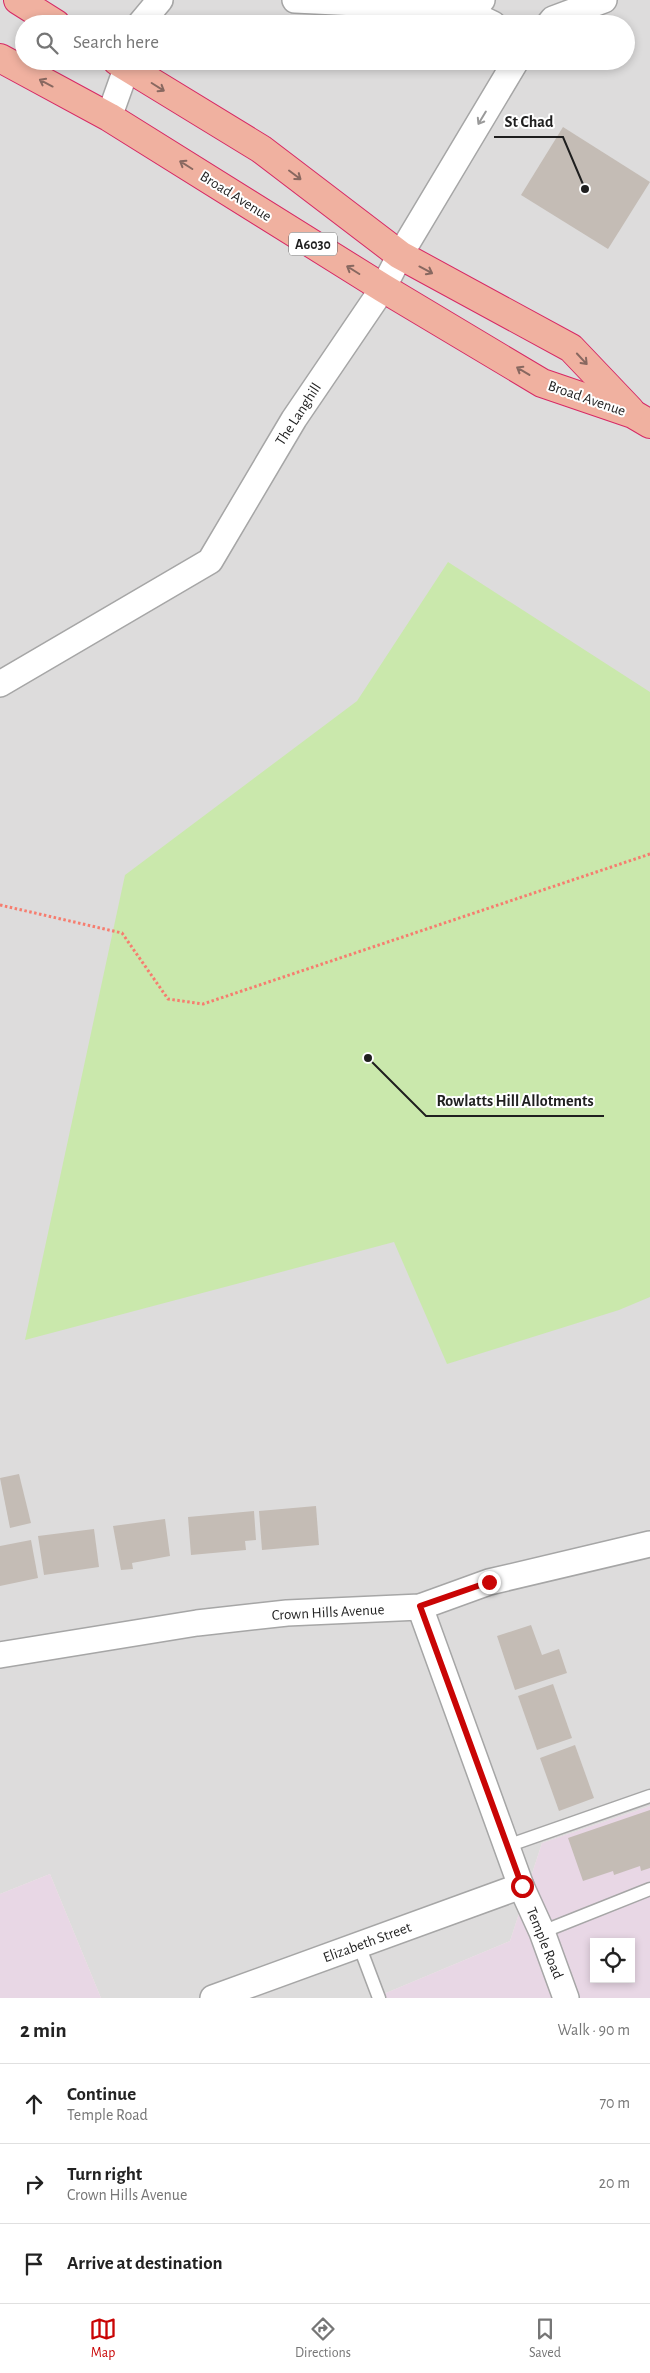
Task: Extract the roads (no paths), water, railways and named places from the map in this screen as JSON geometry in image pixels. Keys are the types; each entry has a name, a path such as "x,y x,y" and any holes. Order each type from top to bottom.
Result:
{"highway":[{"path":"18,0 42,15"},
{"name":"Broad Avenue","path":"0,58 15,66"},
{"name":"Broad Avenue","path":"22,70 109,117 382,288 542,383 642,419"},
{"name":"Broad Avenue","path":"136,70 261,150 400,255 571,348 642,419"}],"street":[{"path":"148,15 160,0"},
{"path":"295,0 471,4 483,15"},
{"path":"564,15 604,0"},
{"path":"109,117 123,70"},
{"name":"The Langhill","path":"0,684 210,561 294,419 382,288 511,70"},
{"name":"Crown Hills Avenue","path":"0,1655 197,1623 278,1614 420,1606 489,1582 650,1544"},
{"name":"Temple Road","path":"420,1606 507,1846 542,1932 566,1998"},
{"name":"Elizabeth Street","path":"213,1998 522,1886"}],"lane":[{"path":"507,1846 650,1796"},
{"path":"542,1932 650,1889"},
{"path":"359,1945 379,1998"}],"place":[{"name":"St Chad","path":"585,189"},
{"name":"Rowlatts Hill Allotments","path":"368,1058"}]}
